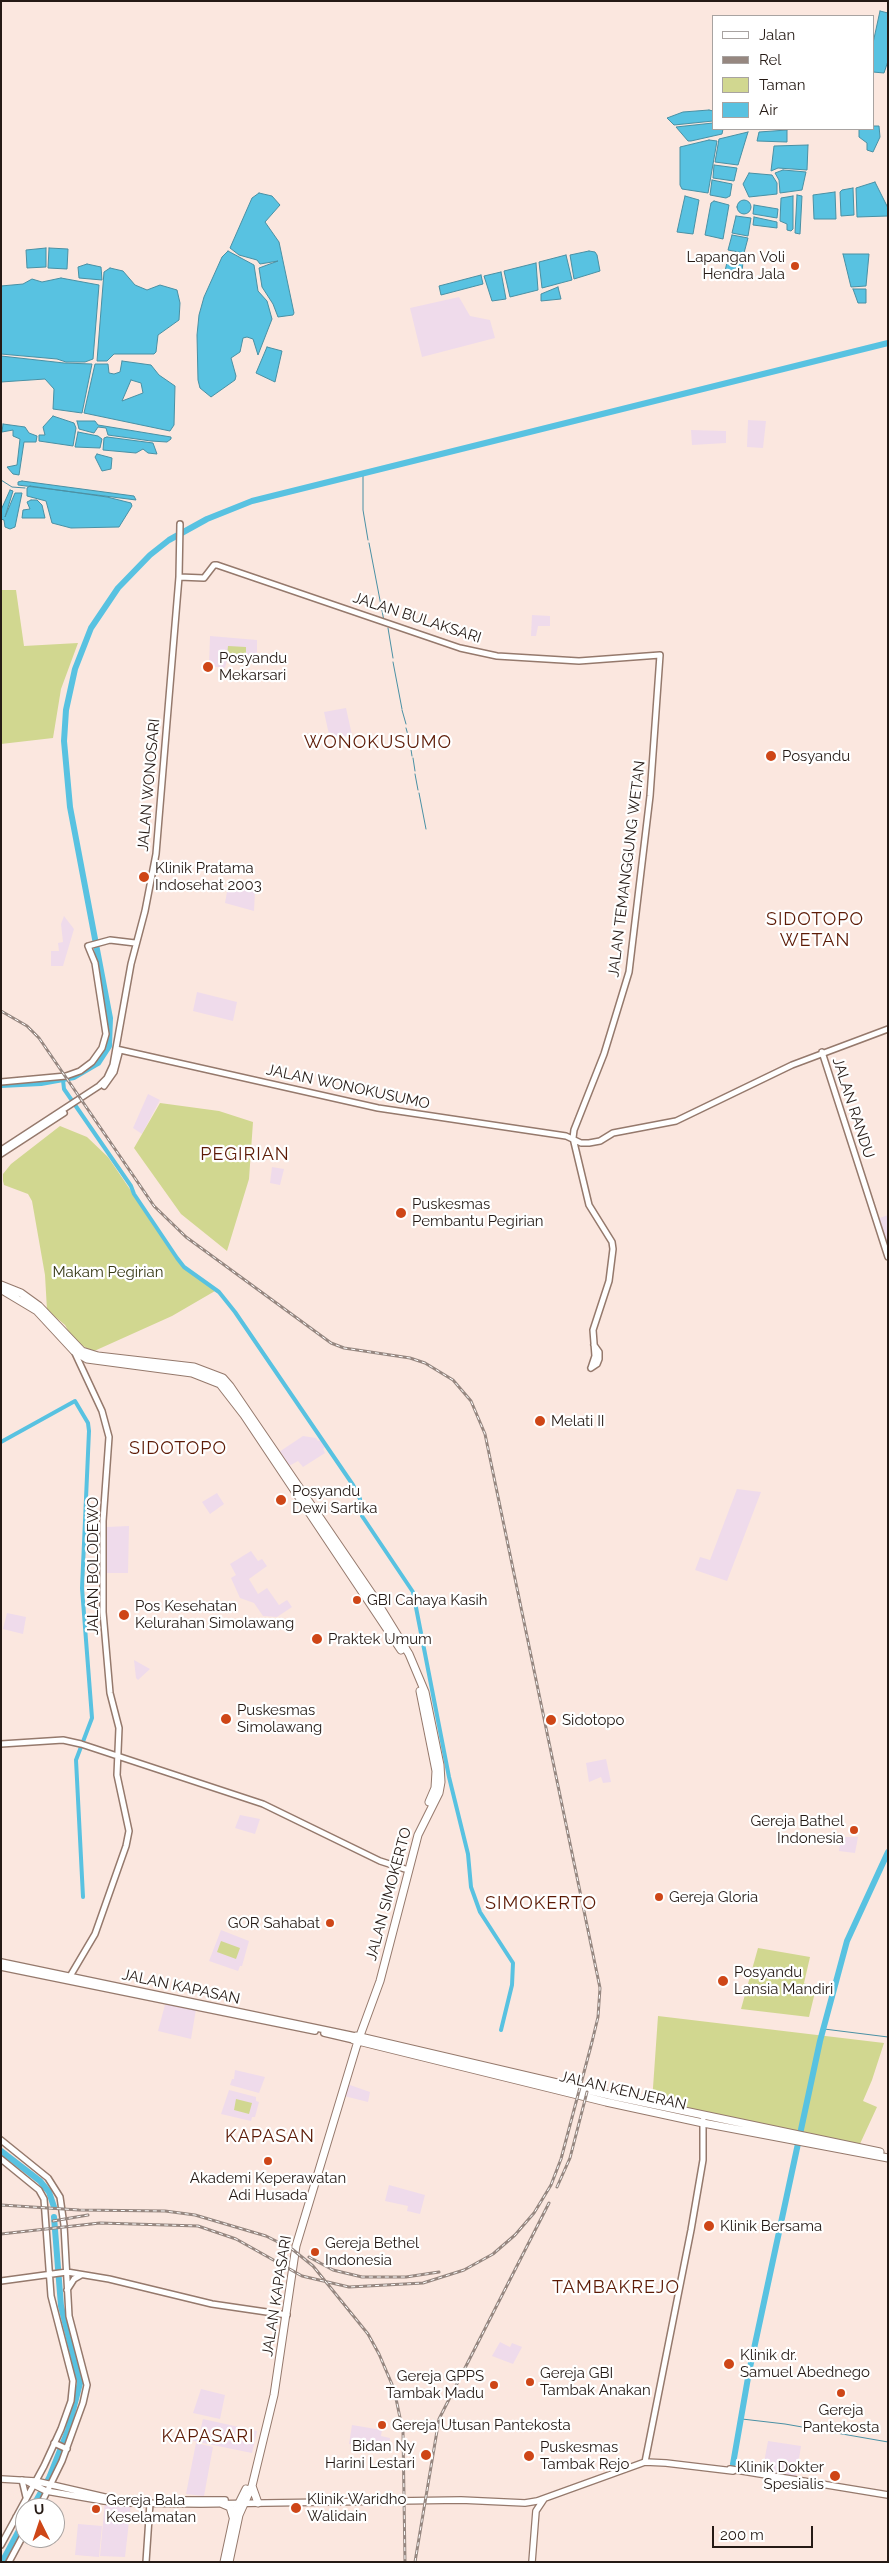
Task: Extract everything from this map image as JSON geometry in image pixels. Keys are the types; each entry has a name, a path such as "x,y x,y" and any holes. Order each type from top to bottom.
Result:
{"highway":[{"path":"1,1285 21,1292 39,1306 54,1320 74,1349"},
{"path":"1,1290 37,1311 74,1349 98,1362 183,1369 219,1380 236,1394 374,1597 415,1672"},
{"name":"JALAN SIMOKERTO","path":"357,2038 386,1946 414,1834 431,1799 436,1780 423,1704 415,1672"},
{"name":"JALAN SIMOKERTO","path":"357,2038 364,2024 387,1956 418,1835 439,1793 441,1782 440,1765 430,1712 415,1672"},
{"path":"364,2024 367,2033 373,2039"},
{"name":"JALAN KENJERAN","path":"357,2038 373,2039 703,2123 888,2153"},
{"name":"JALAN KENJERAN","path":"357,2038 703,2115 781,2135"},
{"name":"JALAN KAPASARI","path":"243,2502 267,2411 277,2364 296,2245 357,2038"},
{"name":"JALAN KENJERAN","path":"797,2138 888,2158"},
{"name":"JALAN KAPASARI","path":"243,2502 252,2486 279,2371 285,2314"},
{"path":"252,2486 258,2503"},
{"path":"224,2562 233,2517 243,2502"},
{"path":"229,2562 243,2502"},
{"path":"223,2504 230,2508 233,2517"}],"main road":[{"name":"JALAN KAPASAN","path":"1,1962 69,1979"},
{"name":"JALAN KAPASAN","path":"1,1967 69,1979 357,2038"},
{"path":"105,2500 258,2503 461,2500 526,2503 544,2499 645,2461 733,2471 888,2496"},
{"path":"1,2479 24,2481 105,2500 150,2503 223,2504 243,2502"},
{"path":"532,2562 536,2512 544,2499"},
{"path":"526,2503 536,2512"}],"street":[{"name":"JALAN WONOSARI","path":"1,1152 74,1105 102,1085 114,1072 135,942 145,912 156,854 179,577 180,524"},
{"name":"JALAN BULAKSARI","path":"179,577 204,578 214,565 217,565 460,648 497,656 579,661 658,655"},
{"name":"JALAN TEMANGGUNG WETAN","path":"574,1138 576,1120 604,1054 629,972 650,796 658,655"},
{"path":"1,1082 39,1080 71,1075 89,1065 102,1048 106,1034 104,1012 90,945 110,940 135,942"},
{"name":"JALAN WONOKUSUMO","path":"118,1048 378,1108 484,1126 574,1138 581,1143 595,1142 613,1133 671,1123 729,1098 771,1074 822,1052 888,1029"},
{"name":"JALAN RANDU","path":"822,1052 888,1257"},
{"path":"574,1138 590,1207 613,1246 609,1281 593,1330 594,1345"},
{"name":"JALAN BOLODEWO","path":"69,1979 95,1934 127,1842 127,1820 117,1775 119,1728 110,1693 103,1605 103,1521 109,1438 102,1411 74,1349"},
{"path":"1,1744 63,1740 83,1745 268,1806 356,1850 406,1869"},
{"path":"645,2461 703,2160 703,2115"},
{"path":"1,2140 48,2178 58,2193 63,2214 64,2272 70,2316 86,2385 83,2404 44,2498"},
{"path":"1,2159 39,2190 44,2198 54,2310 73,2381 71,2401 56,2444 37,2484 27,2498"},
{"path":"1,2281 64,2272 209,2302 285,2314"},
{"path":"67,2290 74,2279 82,2275"},
{"path":"56,2444 65,2448"},
{"path":"24,2481 26,2498"},
{"path":"146,2562 150,2503"},
{"path":"1,2545 15,2521"},
{"path":"9,2562 16,2548"}],"shaded area":[{"path":"459,297 470,316 490,320 495,338 422,357 410,308"},
{"path":"748,420 766,421 763,448 747,447"},
{"path":"691,430 726,431 726,443 692,445"},
{"path":"532,615 550,616 550,626 538,626 536,636 531,636"},
{"path":"210,636 257,640 257,659 228,656 225,668 209,666"},
{"path":"346,708 352,735 330,739 324,712"},
{"path":"228,886 255,891 254,911 225,903"},
{"path":"64,916 74,929 63,966 51,966 51,951 59,951 58,943 63,942 61,924"},
{"path":"197,992 237,1002 233,1021 193,1011"},
{"path":"148,1094 160,1100 142,1134 133,1128"},
{"path":"272,1167 284,1169 280,1185 270,1183"},
{"path":"888,1215 888,1249 877,1219"},
{"path":"303,1436 320,1440 325,1447 323,1449 325,1453 303,1467 298,1461 289,1466 279,1452"},
{"path":"737,1489 761,1492 727,1581 695,1570 700,1557 710,1560"},
{"path":"217,1493 224,1504 210,1514 202,1502"},
{"path":"129,1526 128,1573 105,1573 107,1527"},
{"path":"251,1551 258,1561 262,1559 267,1566 249,1579 258,1594 267,1588 279,1605 287,1600 292,1607 277,1617 263,1616 254,1603 240,1598 231,1578 236,1575 230,1564"},
{"path":"7,1613 26,1617 23,1634 3,1629"},
{"path":"134,1660 150,1669 138,1680 136,1678"},
{"path":"606,1759 611,1782 603,1783 601,1777 589,1782 586,1763"},
{"path":"240,1815 260,1819 255,1834 235,1828"},
{"path":"841,1837 858,1837 855,1853 839,1851"},
{"path":"221,1930 249,1941 242,1966 240,1966 238,1971 209,1961"},
{"path":"166,2001 196,2009 191,2039 158,2031"},
{"path":"235,2070 265,2077 259,2093 230,2085 232,2079 234,2079"},
{"path":"347,2084 370,2092 368,2102 344,2096"},
{"path":"229,2090 256,2097 256,2101 259,2102 255,2117 252,2117 251,2121 221,2114"},
{"path":"389,2185 425,2195 420,2214 407,2211 408,2206 385,2201"},
{"path":"500,2342 510,2347 512,2343 522,2347 513,2364 492,2356"},
{"path":"201,2389 225,2395 220,2419 193,2413"},
{"path":"203,2419 257,2431 252,2453 193,2441 194,2436 199,2436"},
{"path":"352,2425 382,2430 381,2436 390,2438 389,2446 381,2444 380,2449 349,2444"},
{"path":"768,2441 801,2446 796,2477 762,2473"},
{"path":"196,2443 213,2447 204,2496 186,2494"},
{"path":"105,2501 131,2504 125,2557 100,2556"},
{"path":"78,2524 102,2526 99,2557 75,2555"}],"green space":[{"path":"1,590 16,590 24,646 78,643 61,689 53,738 1,744"},
{"path":"228,646 246,647 246,656 227,655"},
{"path":"160,1103 219,1111 253,1122 249,1179 227,1251 181,1214 134,1148"},
{"name":"Makam Pegirian","path":"60,1126 87,1137 108,1157 180,1263 215,1291 172,1316 92,1352 73,1339 65,1325 47,1310 45,1275 32,1201 28,1194 4,1185 3,1181 3,1174 11,1164"},
{"path":"221,1941 240,1948 236,1959 217,1952"},
{"path":"758,1948 810,1957 804,1983 816,1988 809,2017 741,2009"},
{"path":"658,2016 884,2043 863,2101 877,2107 859,2146 652,2102"},
{"path":"236,2099 252,2103 249,2114 234,2110"}],"water":[{"path":"880,11 888,13 888,61 884,73 874,72 874,38"},
{"path":"712,111 712,121 674,125 667,118 683,112"},
{"path":"712,123 712,130 723,130 722,134 688,141 676,127"},
{"path":"874,126 879,126 880,137 873,152 867,150 867,143 859,137 859,130 874,130"},
{"path":"787,130 787,142 757,141 759,132"},
{"path":"748,132 738,165 715,162 719,139"},
{"path":"709,140 717,141 708,193 682,189 680,185 680,147"},
{"path":"808,145 807,170 778,168 771,171 774,146"},
{"path":"714,165 737,168 734,181 713,178"},
{"path":"783,170 806,172 802,190 780,193 779,180 775,173"},
{"path":"749,173 772,175 777,183 777,194 749,197 743,184"},
{"path":"712,180 732,184 730,196 726,198 710,195"},
{"path":"875,182 888,208 888,216 857,217 856,188"},
{"path":"853,188 854,215 841,216 840,192"},
{"path":"835,192 836,219 814,219 813,195"},
{"path":"259,193 272,196 280,205 265,222 279,242 293,315 278,317 273,304 262,287 259,268 278,261 260,264 257,260 239,255 230,248 252,198"},
{"path":"797,195 802,196 800,234 795,233"},
{"path":"685,196 699,200 693,234 677,232"},
{"path":"793,196 793,229 791,231 787,230 787,224 780,221 781,198"},
{"path":"741,200 747,200 751,207 747,214 741,214 737,210 737,204"},
{"path":"714,201 729,205 723,239 705,235 711,203"},
{"path":"754,205 778,209 777,218 753,214"},
{"path":"736,216 751,218 748,236 732,233"},
{"path":"754,217 777,222 777,228 753,225"},
{"path":"732,235 748,238 744,253 728,250"},
{"path":"46,248 46,267 27,268 26,250"},
{"path":"49,248 68,249 67,269 48,268"},
{"path":"228,251 254,265 258,291 267,301 272,319 258,355 253,339 243,338 240,352 231,358 236,376 235,380 211,397 200,388 198,380 197,335 199,315 204,297 222,257"},
{"path":"589,251 595,252 597,255 600,271 574,279 570,255"},
{"path":"843,254 869,254 866,286 851,287"},
{"path":"566,255 572,280 542,288 539,262"},
{"path":"728,258 743,261 742,273 725,271"},
{"path":"536,263 538,290 510,297 504,271"},
{"path":"87,264 101,267 102,280 79,278 78,267"},
{"path":"110,268 123,271 135,285 147,290 160,285 177,290 180,303 179,320 158,335 156,352 154,354 114,354 107,361 97,361 104,272"},
{"path":"501,272 506,299 492,301 484,276"},
{"path":"481,275 483,284 441,295 439,286"},
{"path":"61,278 99,285 93,359 85,362 66,362 57,359 1,354 1,286 23,284 32,279 42,282"},
{"path":"558,287 561,299 541,301 541,294"},
{"path":"853,289 866,289 866,303 858,303"},
{"path":"267,347 282,351 275,382 256,373"},
{"path":"1,356 92,364 82,413 53,409 54,389 45,379 1,382"},
{"path":"122,361 151,365 159,375 175,386 174,425 170,431 84,413 95,364 108,364 109,373 120,372","holes":["131,380 141,383 143,393 122,401"]},
{"path":"53,416 74,423 76,428 73,446 39,441 39,435 45,435 43,427"},
{"path":"77,421 95,421 98,425 171,437 171,439 167,442 151,441 108,435 106,428 98,427 94,433 79,429"},
{"path":"3,424 25,427 29,433 37,436 36,442 24,442 19,475 13,474 7,467 17,465 20,439 13,436 13,430 2,432"},
{"path":"78,432 98,436 102,439 100,448 75,447"},
{"path":"104,438 153,443 157,454 148,453 143,449 136,453 103,450"},
{"path":"97,454 112,458 111,469 102,471 95,457"},
{"path":"18,482 134,496 136,500 18,485"},
{"path":"30,486 107,497 131,503 132,506 119,527 71,528 52,523 46,501 27,496 27,488"},
{"path":"10,490 13,491 5,517 15,493 22,493 15,527 10,529 5,527 4,520 1,519 1,510"},
{"path":"37,500 42,505 45,518 22,518 23,510 30,509 27,502"}],"waterway":[{"path":"1,1085 41,1083 74,1077 98,1063 109,1046 110,1018 70,807 64,741 66,710 75,669 91,628 118,588 150,555 169,540 207,519 252,501 888,343"},
{"path":"363,473 363,510 368,540"},
{"path":"1,480 12,487 25,488"},
{"path":"369,543 384,621"},
{"path":"388,628 393,658"},
{"path":"393,662 402,709"},
{"path":"402,710 406,724"},
{"path":"406,728 410,742"},
{"path":"410,743 412,756"},
{"path":"413,758 415,771"},
{"path":"415,774 418,790"},
{"path":"419,793 426,829"},
{"path":"63,1080 64,1089 131,1186 134,1194 177,1258 184,1267 219,1292 235,1312 353,1485 360,1499 362,1516 413,1592 449,1777 468,1854 471,1887 480,1912 513,1963 512,1985 501,2030"},
{"path":"1,1442 75,1401 88,1423 82,1588 92,1718 76,1760 83,1897"},
{"path":"733,2464 749,2372 820,2041 847,1941 888,1852"},
{"path":"824,2029 888,2037"},
{"path":"1,2151 40,2181 49,2192 54,2207"},
{"path":"38,2498 49,2478 68,2430 80,2383 61,2306 54,2217"},
{"path":"742,2419 785,2424 888,2442"},
{"path":"2,2562 15,2538"}],"railway":[{"path":"1,1011 27,1026 39,1038 154,1206 186,1237 331,1343 344,1348 410,1358 425,1363 453,1380 471,1401 485,1434 600,1988 598,2017 592,2042 561,2159 551,2185 534,2213 515,2235 493,2254 464,2270 423,2283 349,2287 302,2276 236,2239 198,2226 100,2223 1,2234"},
{"path":"557,2187 570,2158 587,2092"},
{"path":"415,2562 439,2419 549,2203"},
{"path":"1,2205 79,2210 165,2211 195,2215 266,2236 292,2249 313,2266 368,2334 394,2389 403,2432 405,2562"},
{"path":"53,2221 88,2215"},
{"path":"309,2257 333,2270 362,2277 406,2277 439,2272"}],"place":[{"name":"Lapangan Voli Hendra Jala","path":"795,266"},
{"name":"Posyandu Mekarsari","path":"208,667"},
{"name":"Posyandu","path":"771,756"},
{"name":"Klinik Pratama Indosehat 2003","path":"144,877"},
{"name":"Puskesmas Pembantu Pegirian","path":"401,1213"},
{"name":"Melati II","path":"540,1421"},
{"name":"Posyandu Dewi Sartika","path":"281,1500"},
{"name":"GBI Cahaya Kasih","path":"357,1600"},
{"name":"Pos Kesehatan Kelurahan Simolawang","path":"124,1615"},
{"name":"Praktek Umum","path":"317,1639"},
{"name":"Puskesmas Simolawang","path":"226,1719"},
{"name":"Sidotopo","path":"551,1720"},
{"name":"Gereja Bathel Indonesia","path":"854,1830"},
{"name":"Gereja Gloria","path":"659,1897"},
{"name":"GOR Sahabat","path":"330,1923"},
{"name":"Posyandu Lansia Mandiri","path":"723,1981"},
{"name":"Akademi Keperawatan Adi Husada","path":"268,2161"},
{"name":"Klinik Bersama","path":"709,2226"},
{"name":"Gereja Bethel Indonesia","path":"315,2252"},
{"name":"Klinik dr. Samuel Abednego","path":"729,2364"},
{"name":"Gereja GBI Tambak Anakan","path":"530,2382"},
{"name":"Gereja GPPS Tambak Madu","path":"494,2385"},
{"name":"Gereja Pantekosta","path":"841,2393"},
{"name":"Gereja Utusan Pantekosta","path":"382,2425"},
{"name":"Bidan Ny Harini Lestari","path":"426,2455"},
{"name":"Puskesmas Tambak Rejo","path":"529,2456"},
{"name":"Klinik Dokter Spesialis","path":"835,2476"},
{"name":"Klinik Waridho Walidain","path":"296,2508"},
{"name":"Gereja Bala Keselamatan","path":"96,2509"}],"district":[{"name":"WONOKUSUMO","path":"378,743"},
{"name":"SIDOTOPO WETAN","path":"815,930"},
{"name":"PEGIRIAN","path":"245,1155"},
{"name":"SIDOTOPO","path":"178,1449"},
{"name":"SIMOKERTO","path":"541,1904"},
{"name":"KAPASAN","path":"270,2137"},
{"name":"TAMBAKREJO","path":"616,2288"},
{"name":"KAPASARI","path":"208,2437"}]}
